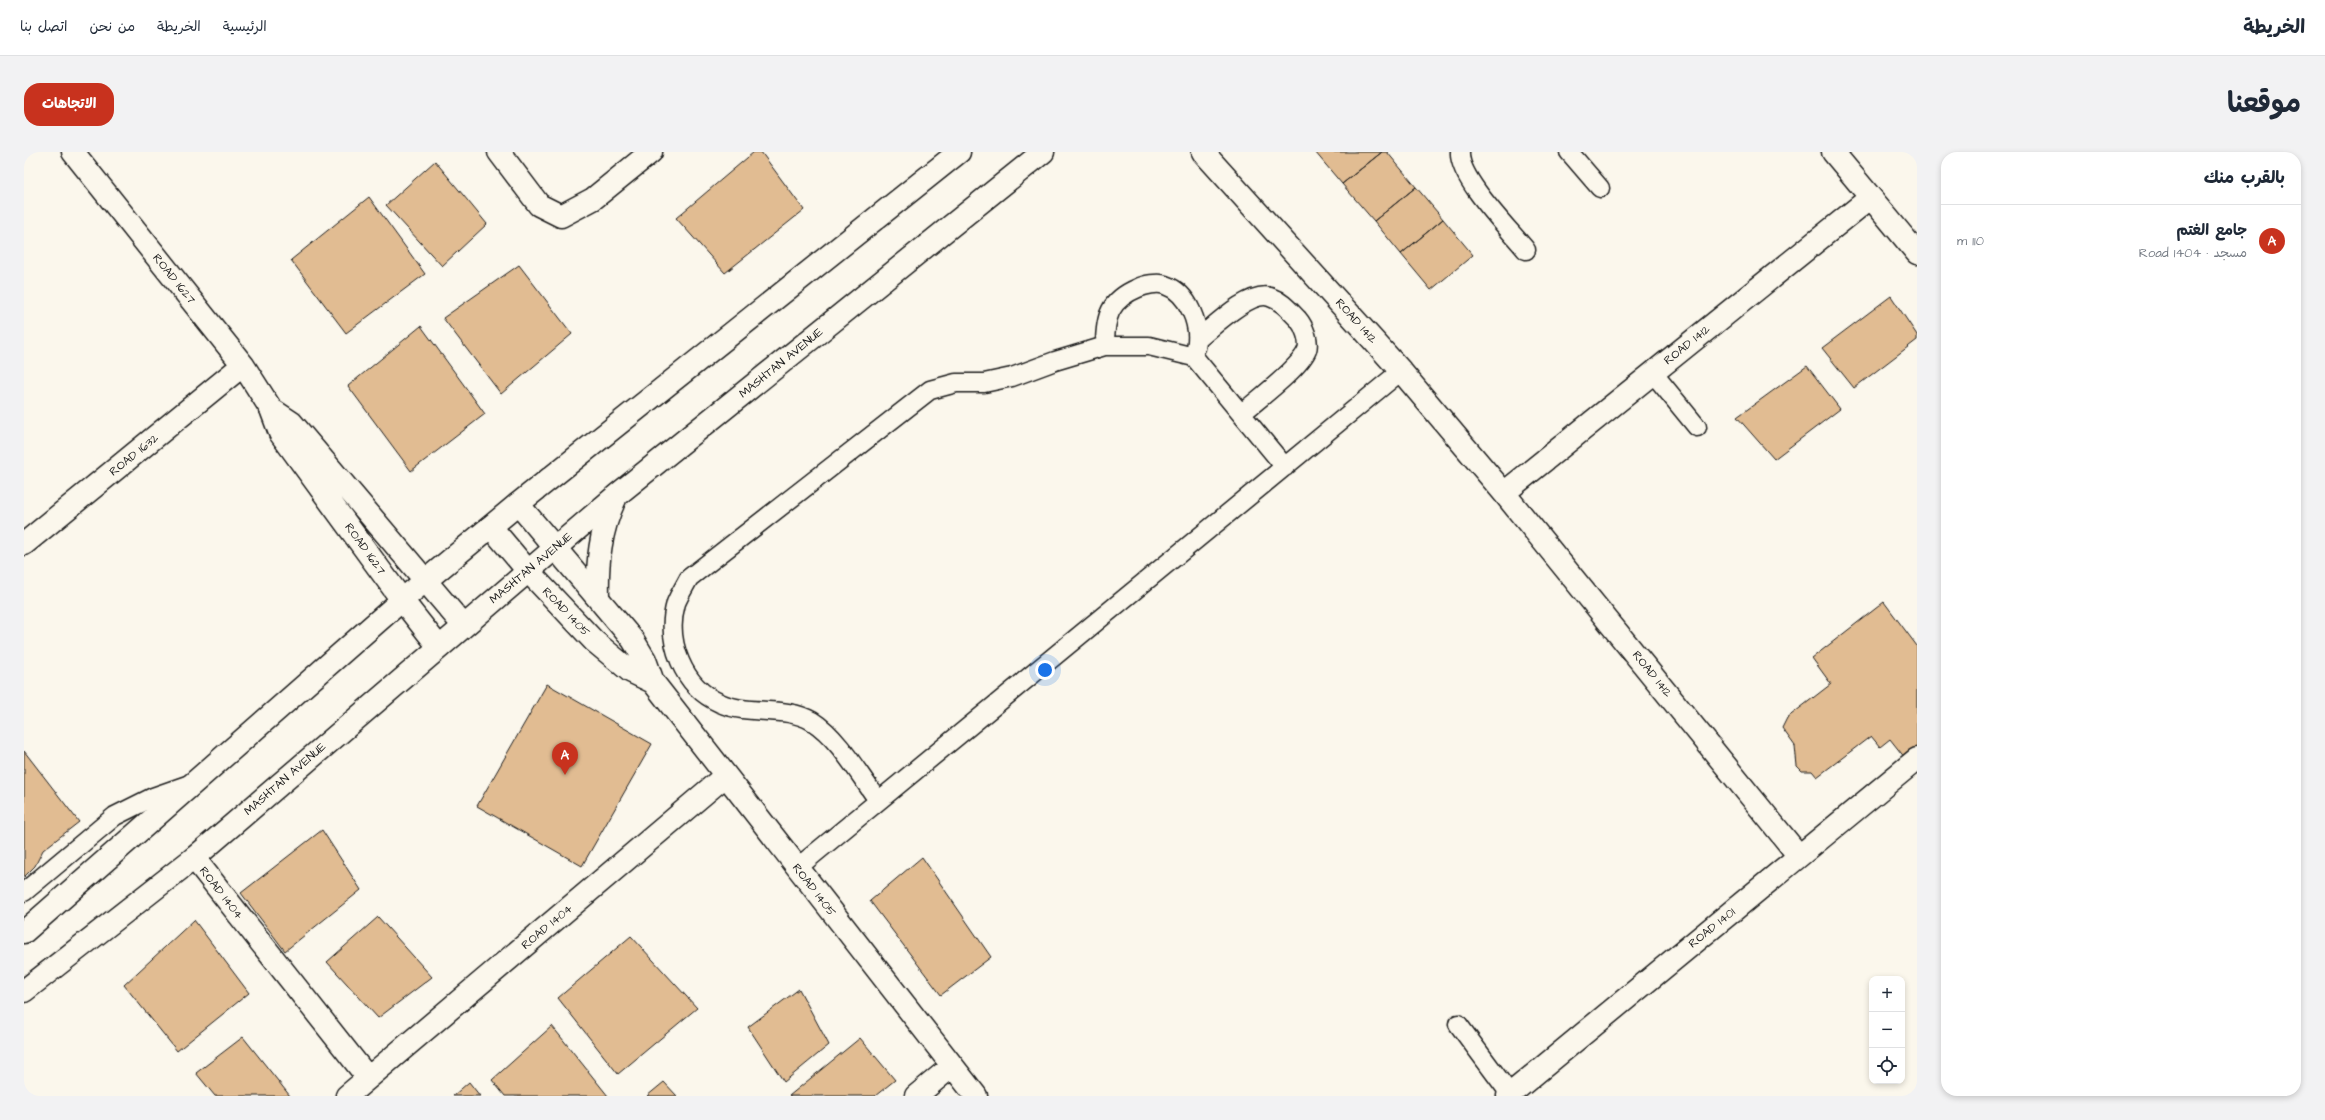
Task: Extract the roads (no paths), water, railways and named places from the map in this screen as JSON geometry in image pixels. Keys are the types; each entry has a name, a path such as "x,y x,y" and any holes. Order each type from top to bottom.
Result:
{"street":[{"name":"ROAD 1627","path":"73,152 243,365 271,409 280,432 402,600 439,647"},
{"path":"499,152 538,205 561,216 593,199 651,152"},
{"path":"24,932 402,600 518,504 959,152"},
{"name":"MASHTAN AVENUE","path":"24,991 194,858 463,625 617,495 1043,152"},
{"name":"ROAD 1412","path":"1204,152 1401,371 1504,493 1799,856"},
{"path":"1833,152 1870,198 1917,252"},
{"name":"ROAD 1412","path":"1504,493 1870,198"},
{"name":"ROAD 1632","path":"24,544 243,365"},
{"name":"ROAD 1627","path":"271,409 292,423 463,625"},
{"path":"598,597 597,570 600,544 606,519 617,495"},
{"name":"ROAD 1405","path":"518,504 633,640 645,660 653,682 976,1096"},
{"name":"ROAD 1405","path":"491,527 528,571 612,657 630,671 653,682"},
{"name":"ROAD 1401","path":"1509,1095 1917,759"},
{"name":"ROAD 1404","path":"347,1096 725,776"},
{"name":"ROAD 1404","path":"194,858 368,1078"},
{"path":"916,1096 952,1066"}],"lane":[{"path":"1460,152 1459,159 1467,178 1526,250"},
{"path":"1569,152 1600,188"},
{"path":"1105,346 1105,324 1111,308 1125,294 1144,286 1165,284 1183,298 1196,322 1198,339 1194,357"},
{"path":"1198,339 1238,306 1254,298 1268,296 1283,303 1300,322 1308,339 1307,350 1299,363 1241,414"},
{"path":"878,800 831,737 812,721 789,714 751,710 720,703 696,686 679,661 672,631 676,602 689,578 930,390 956,383 984,383 1012,377 1055,361 1105,346 1149,346 1194,357 1285,467"},
{"path":"797,868 1401,371"},
{"path":"1653,373 1697,427"},
{"path":"24,892 115,816 153,797 195,782"},
{"path":"1458,1024 1509,1095"}],"place":[{"name":"جامع الغتم","path":"565,775"}]}
